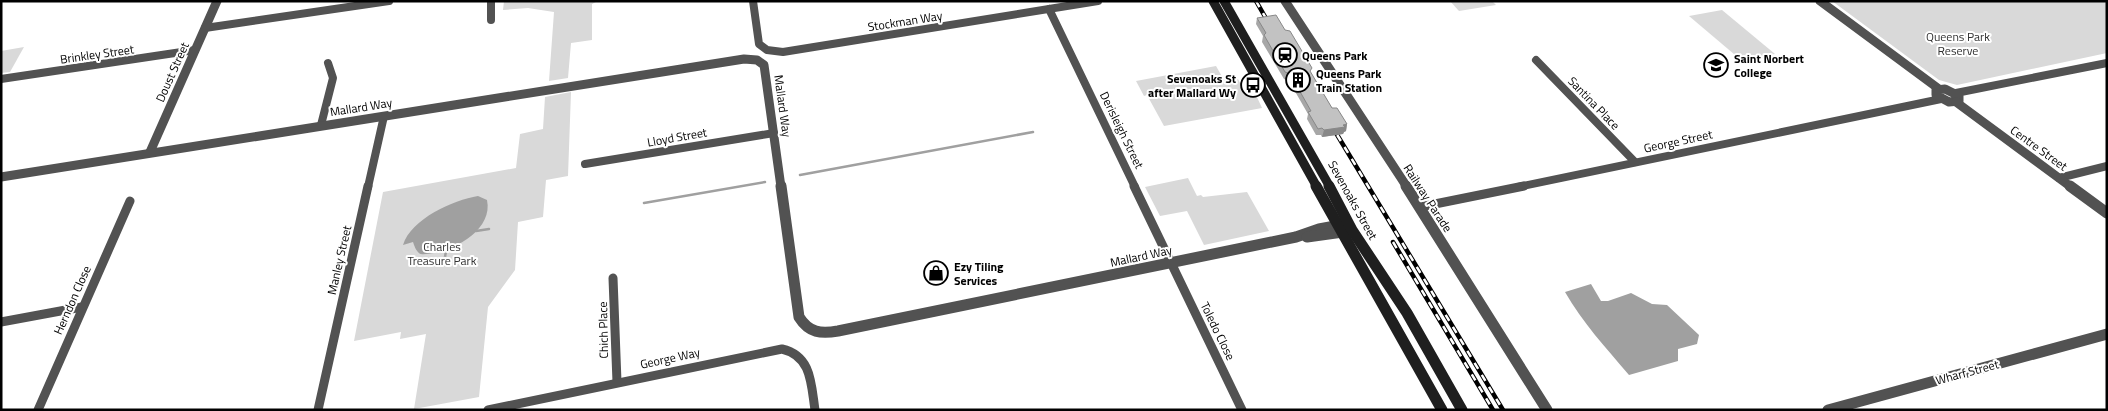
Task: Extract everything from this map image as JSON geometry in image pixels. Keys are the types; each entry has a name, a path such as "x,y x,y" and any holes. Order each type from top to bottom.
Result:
{"main road":[{"name":"Sevenoaks Street","path":"1212,1 1345,228 1442,410"},
{"name":"Sevenoaks Street","path":"1224,1 1323,174 1345,228 1407,313 1462,410"}],"street":[{"name":"Doust Street","path":"150,152 217,1"},
{"path":"205,28 389,1"},
{"path":"490,1 491,20"},
{"name":"Stockman Way","path":"753,1 759,44 767,50 783,52 1098,1"},
{"name":"Railway Parade","path":"1285,1 1420,207 1547,410"},
{"path":"1820,1 1940,94 1956,98 2107,63"},
{"name":"Derisleigh Street","path":"1049,9 1172,263"},
{"name":"Brinkley Street","path":"1,79 195,50"},
{"name":"Mallard Way","path":"1,176 744,59 756,60 764,65 799,317 804,326 813,332 838,331 1296,237 1324,236 1345,228"},
{"name":"Santina Place","path":"1536,60 1635,162"},
{"path":"321,126 334,78 328,63"},
{"name":"George Street","path":"1420,207 1635,162 1940,94"},
{"name":"Centre Street","path":"1956,98 2107,213"},
{"name":"Manley Street","path":"318,410 384,116"},
{"name":"Lloyd Street","path":"585,164 774,133"},
{"path":"2059,178 2107,166"},
{"name":"Herndon Close","path":"38,410 130,201"},
{"name":"Toledo Close","path":"1172,263 1242,410"},
{"name":"Chich Place","path":"612,278 615,295 617,382"},
{"path":"1,322 82,307"},
{"name":"Wharf Street","path":"1828,410 2107,334"},
{"name":"George Way","path":"488,410 775,349 788,349 798,353 806,361 815,410"}],"green space":[{"path":"504,1 598,1 592,4 592,40 571,43 568,78 549,81 554,12 528,8 503,10"},
{"path":"1450,1 1492,1 1496,5 1459,11"},
{"name":"Queens Park Reserve","path":"1832,1 2107,1 2107,53 1957,85 1939,80"},
{"path":"1722,10 1775,54 1741,60 1689,16"},
{"path":"24,47 10,72 1,73 1,51"},
{"path":"1216,66 1224,80 1238,79 1240,83 1250,82 1262,108 1164,126 1147,95 1144,96 1136,81"},
{"name":"Charles Treasure Park","path":"571,92 568,176 546,180 543,217 518,222 515,270 488,307 479,397 414,409 426,334 400,339 401,332 354,341 383,192 516,168 520,134 543,129 545,97"},
{"path":"1188,178 1197,196 1247,192 1269,231 1204,245 1187,211 1160,216 1145,187"}],"shaded area":[{"path":"478,196 487,200 485,220 472,236 463,242 443,251 424,254 418,252 413,242 403,245 407,236 415,227 434,212 445,206"},
{"path":"1591,284 1601,301 1608,301 1631,293 1652,304 1667,305 1699,335 1697,344 1678,349 1678,361 1629,375 1603,345 1565,292"}],"building":[{"name":"Queens Park Train Station","path":"1276,15 1285,30 1290,31 1312,68 1310,71 1332,108 1337,108 1347,124 1343,125 1345,127 1318,129 1308,112 1311,111 1290,74 1285,72 1264,35 1266,33 1257,18"}],"waterway":[{"path":"800,175 1033,132"},
{"path":"644,203 765,182"},
{"path":"476,231 489,229"},
{"path":"445,257 446,251"}],"railway":[{"path":"1256,1 1272,29"},
{"path":"1330,123 1503,410"},
{"path":"1393,242 1493,410"}],"place":[{"name":"Queens Park","path":"1285,55"},
{"name":"Saint Norbert College","path":"1716,65"},
{"name":"Queens Park Train Station","path":"1298,80"},
{"name":"Sevenoaks St after Mallard Wy","path":"1253,85"},
{"name":"Ezy Tiling Services","path":"936,273"}]}
